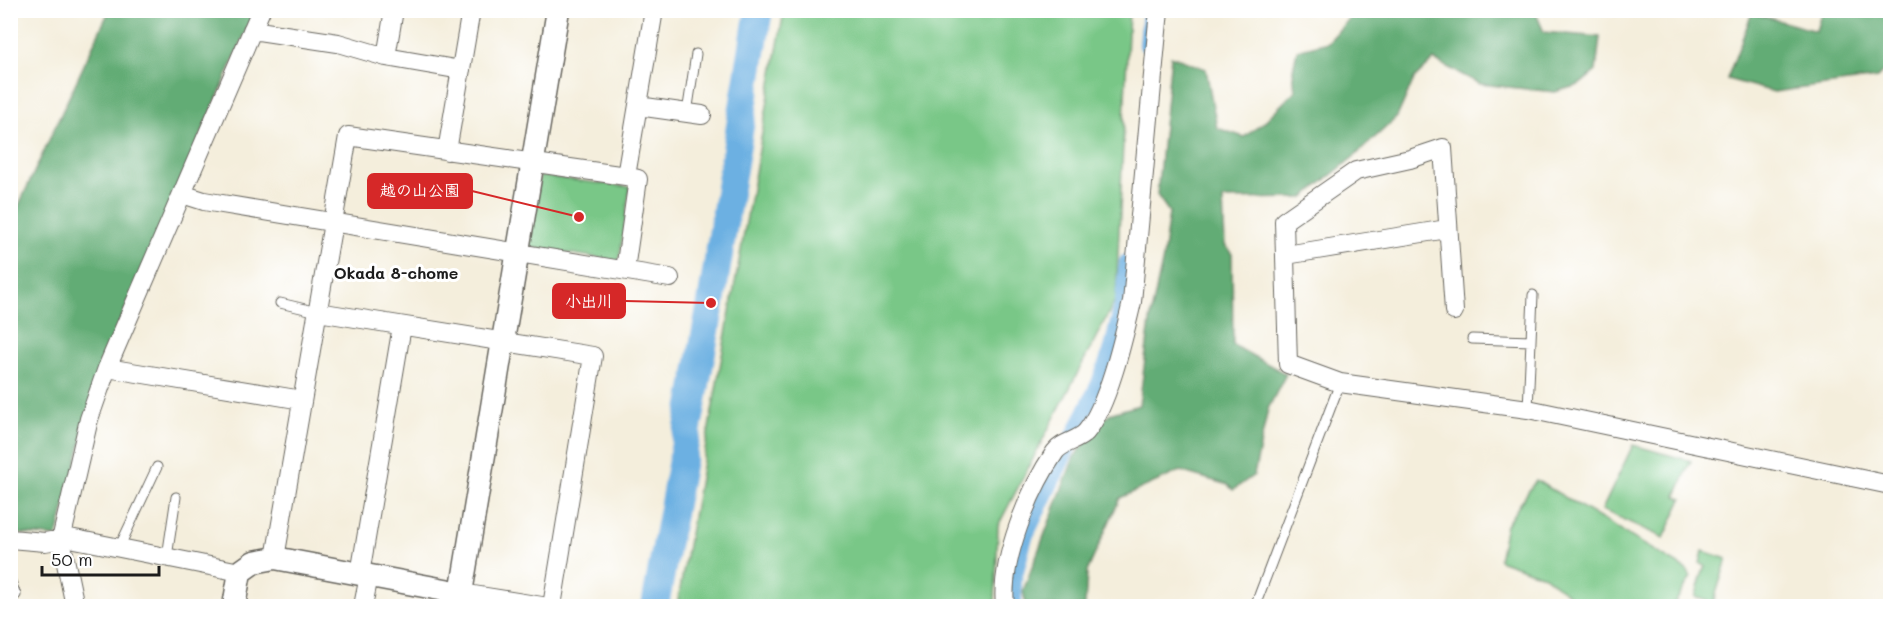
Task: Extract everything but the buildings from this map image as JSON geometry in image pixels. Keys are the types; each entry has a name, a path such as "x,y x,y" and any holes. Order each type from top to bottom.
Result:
{"street":[{"path":"75,606 61,540 89,419 107,368 261,10"},
{"path":"386,57 394,10"},
{"path":"447,151 471,10"},
{"path":"461,593 558,10"},
{"path":"626,176 654,10"},
{"path":"1005,606 1004,580 1008,553 1025,511 1056,450 1086,431 1105,394 1122,345 1132,302 1159,10"},
{"path":"252,30 338,43 386,57 461,70"},
{"path":"638,106 694,114"},
{"path":"275,558 348,136 638,179 625,270"},
{"path":"1454,311 1443,148 1410,159 1356,171 1284,221 1288,364 1340,383 1528,409 1890,485"},
{"path":"182,194 204,201 670,278"},
{"path":"1286,255 1447,229"},
{"path":"318,312 593,356 552,606"},
{"path":"363,606 364,575 402,326"},
{"path":"107,368 302,400"},
{"path":"10,539 45,542 70,538 240,572"},
{"path":"234,606 240,572 254,562 275,558 542,606"}],"lane":[{"path":"694,114 696,54"},
{"path":"1528,409 1533,295"},
{"path":"280,303 318,312"},
{"path":"1473,339 1531,341"},
{"path":"1255,606 1340,383"},
{"path":"119,548 156,467"},
{"path":"167,557 176,497"},
{"path":"10,579 16,596"}],"green space":[{"path":"1822,10 1890,11 1890,65 1877,78 1774,92 1727,79 1752,13 1816,31"},
{"path":"109,11 255,11 101,366 57,537 11,533 11,222"},
{"path":"784,11 1129,11 1116,299 998,526 995,606 677,606"},
{"path":"1356,11 1535,11 1544,32 1600,37 1596,71 1579,85 1555,92 1480,84 1434,60 1414,79 1397,117 1356,155 1303,198 1223,199 1225,245 1232,254 1233,345 1286,374 1268,409 1254,475 1233,490 1228,485 1180,471 1120,498 1087,572 1085,606 1026,606 1023,591 1074,457 1109,414 1139,405 1151,314 1163,258 1169,212 1157,195 1171,56 1206,69 1217,128 1244,137 1263,123 1295,91 1293,70 1297,50 1328,42"},
{"path":"540,176 630,187 619,261 527,247"},
{"path":"1633,445 1691,461 1676,496 1682,499 1664,538 1602,510"},
{"path":"1536,480 1687,570 1691,577 1673,606 1584,606 1544,576 1499,560 1506,525"},
{"path":"1703,551 1727,559 1713,603 1695,597 1705,565 1700,563"}],"waterway":[{"path":"655,606 711,303 759,10"},
{"path":"1147,45 1150,10"},
{"path":"1014,606 1014,579 1025,537 1099,383 1112,348 1123,300 1127,262"}],"place":[{"name":"越の山公園","path":"579,217"},
{"name":"小出川","path":"711,303"}],"district":[{"name":"Okada 8-chome","path":"396,273"}]}
